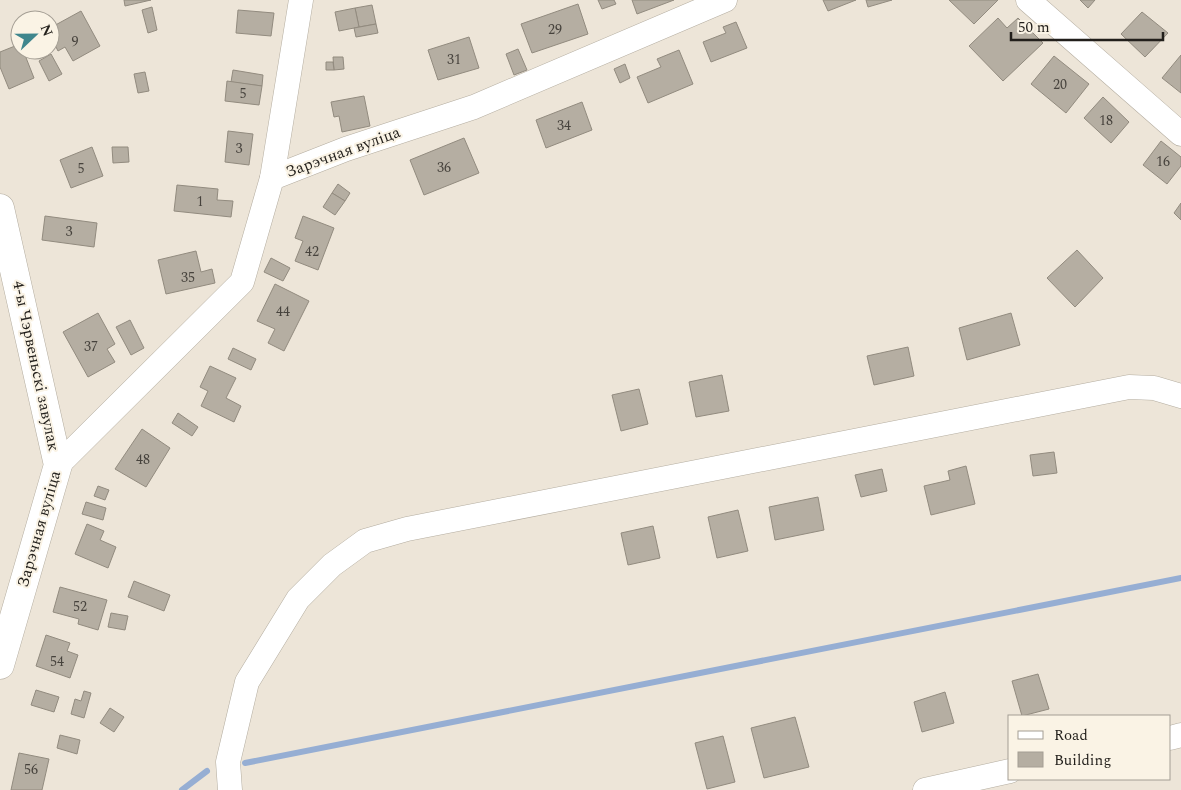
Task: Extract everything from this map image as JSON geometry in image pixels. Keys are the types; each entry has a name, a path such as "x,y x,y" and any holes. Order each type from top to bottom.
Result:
{"street":[{"path":"272,178 301,0"},
{"name":"Зарэчная вуліца","path":"0,666 4,632 58,464 242,282 272,178 346,149 474,107 725,0"},
{"path":"1028,0 1181,134"},
{"name":"4-ы Чэрвеньскі завулак","path":"0,208 58,464"},
{"path":"230,790 228,762 247,682 298,599 332,566 365,541 407,529 1129,386 1154,388 1181,396"},
{"path":"925,790 1008,771"}],"building":[{"path":"124,0 151,0 125,6"},
{"path":"598,0 614,0 616,4 602,9"},
{"path":"632,0 674,0 637,14"},
{"path":"823,0 856,0 828,11"},
{"path":"866,0 892,0 868,7"},
{"path":"949,0 998,0 974,24"},
{"path":"1080,0 1095,0 1088,8"},
{"path":"578,4 588,34 532,53 521,24"},
{"path":"372,5 376,24 359,27 355,8"},
{"path":"152,7 157,30 148,33 142,10"},
{"path":"355,8 359,27 339,31 335,12"},
{"path":"238,10 274,13 271,36 236,33"},
{"path":"81,11 100,46 73,61 65,47 60,50 60,23"},
{"path":"1142,12 1168,33 1145,57 1121,34"},
{"path":"998,18 1007,28 1018,18 1043,43 1003,81 969,46"},
{"path":"736,22 747,48 711,62 703,42 726,33 723,27"},
{"path":"376,24 378,33 356,37 354,28"},
{"path":"469,37 479,68 438,80 428,50"},
{"path":"10,48 10,60 27,60 34,78 9,89 0,67 0,52"},
{"path":"518,49 527,70 514,75 506,54"},
{"path":"679,50 693,84 648,103 637,77 661,67 657,59"},
{"path":"1181,55 1181,93 1162,78"},
{"path":"1054,56 1089,84 1066,113 1031,84"},
{"path":"333,57 343,57 344,69 334,70"},
{"path":"54,60 62,74 49,81 39,61"},
{"path":"326,62 333,62 334,70 326,70"},
{"path":"625,64 630,78 620,83 614,69"},
{"path":"233,70 263,75 262,86 231,82"},
{"path":"145,72 149,91 138,93 134,74"},
{"path":"227,81 262,86 259,105 225,101"},
{"path":"364,96 370,126 342,132 339,116 334,117 331,102"},
{"path":"1103,97 1129,122 1111,143 1084,118"},
{"path":"582,102 592,130 546,148 536,120"},
{"path":"228,131 253,134 249,165 225,162"},
{"path":"464,138 479,173 424,195 410,160"},
{"path":"1161,141 1181,157 1181,166 1167,184 1143,165"},
{"path":"92,147 103,176 71,188 60,160"},
{"path":"112,147 128,147 129,162 113,163"},
{"path":"338,184 350,193 345,201 332,193"},
{"path":"177,185 218,189 217,200 233,201 231,217 174,211"},
{"path":"332,193 345,201 335,215 323,207"},
{"path":"1181,203 1181,220 1174,213"},
{"path":"45,216 97,223 94,247 42,240"},
{"path":"303,216 334,228 318,270 295,261 303,241 295,238"},
{"path":"1077,250 1103,278 1075,307 1047,278"},
{"path":"196,251 201,272 212,269 215,283 166,294 158,260"},
{"path":"271,258 290,268 283,281 264,272"},
{"path":"275,284 309,301 284,351 268,343 275,329 257,321"},
{"path":"98,313 115,344 107,349 115,362 88,377 63,332"},
{"path":"1011,313 1020,345 967,360 959,328"},
{"path":"130,320 144,348 131,355 116,327"},
{"path":"908,347 914,376 874,385 867,356"},
{"path":"233,348 256,359 251,370 228,359"},
{"path":"210,366 236,378 226,398 241,406 234,422 201,406 208,391 200,387"},
{"path":"722,375 729,411 696,417 689,382"},
{"path":"639,389 648,424 621,431 612,395"},
{"path":"178,413 198,427 192,436 172,423"},
{"path":"142,429 170,448 146,487 115,469"},
{"path":"1054,452 1057,473 1033,476 1030,455"},
{"path":"966,466 975,504 931,515 924,486 950,480 948,471"},
{"path":"882,469 887,491 861,497 855,475"},
{"path":"98,486 109,490 105,500 94,496"},
{"path":"818,497 824,530 775,540 769,507"},
{"path":"86,502 106,508 103,520 82,514"},
{"path":"738,510 748,551 717,558 708,517"},
{"path":"87,524 104,531 100,540 116,547 108,568 75,554"},
{"path":"653,526 660,558 628,565 621,533"},
{"path":"134,581 170,595 164,611 128,597"},
{"path":"60,587 107,600 98,630 78,624 79,619 53,612"},
{"path":"111,613 128,616 125,630 108,627"},
{"path":"46,635 70,643 67,651 78,655 70,678 36,666"},
{"path":"1038,674 1049,709 1022,715 1012,681"},
{"path":"36,690 59,697 54,712 31,705"},
{"path":"84,691 91,693 84,718 71,714 75,699 81,701"},
{"path":"945,692 954,723 922,732 914,702"},
{"path":"110,708 124,717 114,732 100,723"},
{"path":"795,717 809,767 764,778 751,728"},
{"path":"60,735 80,740 77,754 57,748"},
{"path":"723,736 735,782 707,789 695,743"},
{"path":"19,753 49,759 42,790 11,790"}],"waterway":[{"path":"245,763 1181,578"},
{"path":"182,790 207,771"}]}
